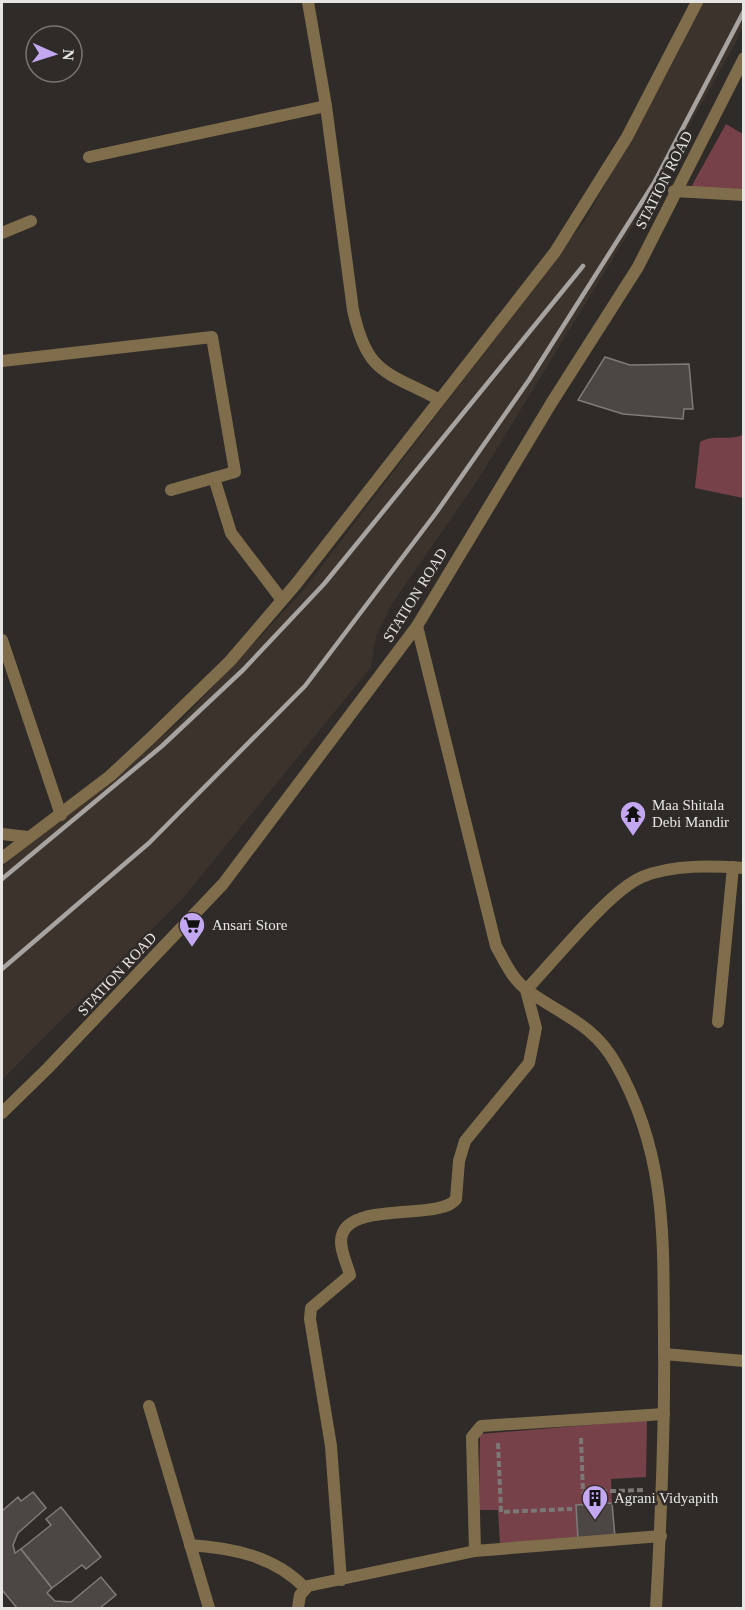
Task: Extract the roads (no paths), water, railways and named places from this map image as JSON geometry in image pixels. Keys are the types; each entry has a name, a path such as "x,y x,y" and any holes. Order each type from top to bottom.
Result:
{"street":[{"path":"308,2 326,106 359,340 377,367 438,399"},
{"path":"2,858 61,814 155,734 230,661 282,600 555,252 596,190 627,137 697,2"},
{"name":"STATION ROAD","path":"2,1113 48,1068 223,884 417,626 540,422 638,267 674,191 744,58"},
{"path":"89,157 326,106"},
{"path":"674,191 744,195"},
{"path":"2,233 31,221"},
{"path":"2,361 212,337 235,472 171,490"},
{"path":"214,478 231,533 282,600"},
{"path":"417,626 496,946 512,975 526,990 580,1021 599,1038 633,1095 658,1176 663,1220 664,1414 658,1490 660,1536 656,1608"},
{"path":"2,640 61,814"},
{"path":"2,834 28,837"},
{"path":"526,990 620,890 642,877 681,868 738,867 718,1022"},
{"path":"341,1580 331,1446 310,1319 311,1308 350,1275 342,1246 342,1234 348,1225 367,1217 390,1212 446,1207 456,1199 459,1161 465,1141 529,1063 536,1028 526,990"},
{"path":"664,1354 744,1361"},
{"path":"149,1406 209,1608"},
{"path":"475,1551 472,1437 477,1428 664,1414"},
{"path":"298,1608 300,1595 305,1588 475,1551 660,1536"},
{"path":"190,1545 221,1547 264,1559 295,1577 305,1588"}],"railway":[{"path":"2,969 149,843 305,686 436,513 529,380 654,183 744,11"},
{"path":"2,879 162,746 243,670 324,584 583,266"}],"place":[{"name":"Maa Shitala Debi Mandir","path":"633,837"},
{"name":"Ansari Store","path":"192,948"},
{"name":"Agrani Vidyapith","path":"595,1521"}]}
